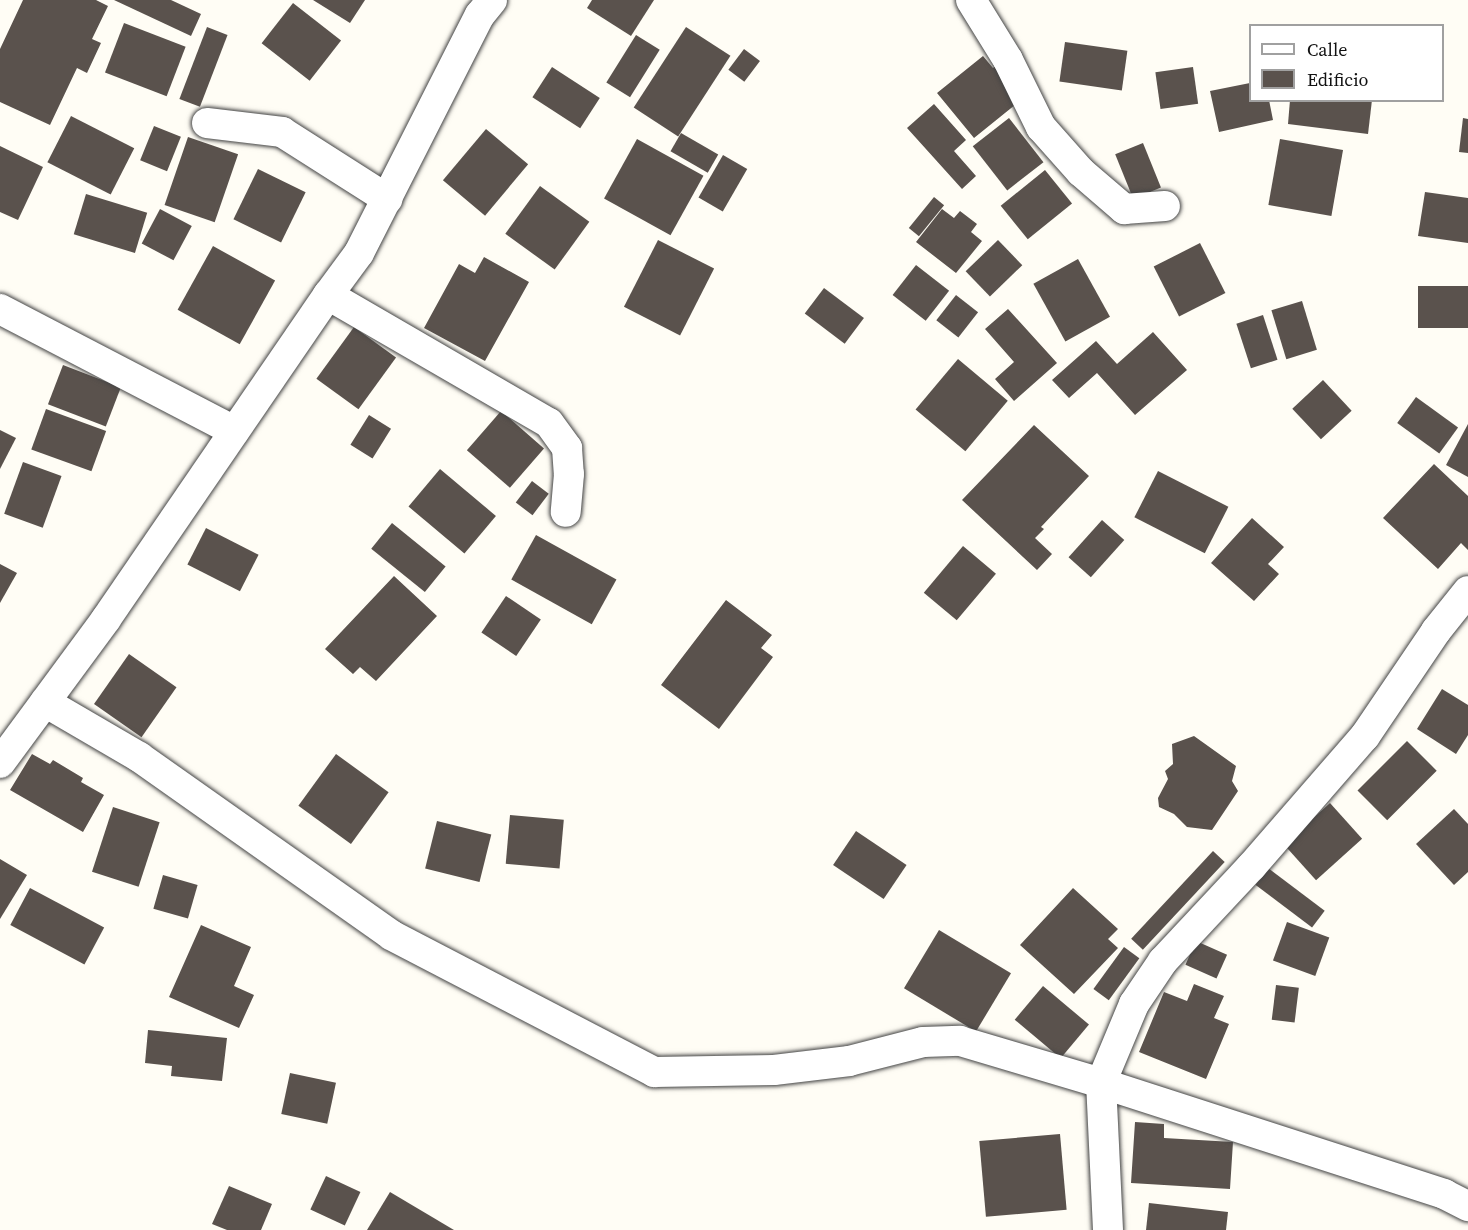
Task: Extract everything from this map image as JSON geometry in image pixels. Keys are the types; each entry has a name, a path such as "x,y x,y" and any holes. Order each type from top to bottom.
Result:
{"street":[{"path":"4,748 45,702 106,620 328,294 359,253 480,15 492,0"},
{"path":"971,0 1008,60 1041,127 1081,172 1124,209 1165,206"},
{"path":"207,123 282,132 387,199"},
{"path":"328,294 549,423 567,448 569,474 566,512"},
{"path":"0,309 234,432"},
{"path":"1108,1230 1101,1083 1134,1004 1163,961 1251,867 1365,736 1436,631 1468,591"},
{"path":"45,702 139,757 391,935 654,1072 774,1070 849,1061 923,1042 960,1041 1101,1083 1444,1194 1468,1206"}],"building":[{"path":"23,0 96,0 108,6 92,39 101,43 87,73 77,68 50,125 0,102 0,49"},
{"path":"114,0 171,0 201,14 191,36"},
{"path":"313,0 365,0 350,23"},
{"path":"592,0 654,0 631,36 587,8"},
{"path":"293,3 341,41 310,81 262,43"},
{"path":"124,23 186,47 167,96 105,72"},
{"path":"207,27 228,35 200,107 179,99"},
{"path":"686,27 730,56 678,136 634,108"},
{"path":"636,35 660,50 630,97 606,82"},
{"path":"1065,42 1127,51 1122,90 1059,82"},
{"path":"744,49 760,61 744,82 728,70"},
{"path":"983,56 993,68 999,64 1021,100 974,138 937,93"},
{"path":"552,67 600,98 580,128 532,97"},
{"path":"1193,67 1198,104 1161,109 1155,72"},
{"path":"1249,83 1249,102 1269,102 1273,120 1219,132 1210,91"},
{"path":"1290,102 1372,102 1368,134 1288,124"},
{"path":"934,104 966,140 954,151 976,176 962,189 907,128"},
{"path":"71,116 134,148 111,195 47,162"},
{"path":"1009,118 1043,162 1007,190 973,146"},
{"path":"1463,118 1468,119 1468,153 1459,152"},
{"path":"154,126 181,137 167,171 140,160"},
{"path":"486,129 528,164 485,216 443,180"},
{"path":"681,133 718,154 708,173 670,151"},
{"path":"188,137 238,154 215,222 165,205"},
{"path":"637,139 703,176 671,235 604,198"},
{"path":"1280,139 1343,150 1331,216 1268,205"},
{"path":"1143,143 1161,188 1133,199 1115,154"},
{"path":"0,146 43,167 18,220 0,212"},
{"path":"723,155 747,169 723,211 698,197"},
{"path":"258,169 306,192 281,243 233,219"},
{"path":"1045,170 1072,203 1028,239 1001,206"},
{"path":"540,186 589,222 555,270 505,234"},
{"path":"1425,192 1468,198 1468,243 1418,236"},
{"path":"86,194 147,213 135,253 74,234"},
{"path":"934,197 944,205 919,236 909,228"},
{"path":"160,209 192,226 173,260 142,243"},
{"path":"942,209 954,218 960,211 977,224 971,232 982,241 956,273 916,242"},
{"path":"658,240 714,269 680,335 624,307"},
{"path":"998,240 1022,265 990,296 966,271"},
{"path":"1200,243 1225,293 1179,317 1154,267"},
{"path":"213,246 275,280 240,344 178,310"},
{"path":"484,257 529,282 485,361 424,328 459,264 475,273"},
{"path":"1078,259 1110,317 1065,341 1033,284"},
{"path":"916,265 949,291 926,321 893,295"},
{"path":"1418,286 1468,286 1468,328 1418,328"},
{"path":"824,288 864,318 845,344 805,314"},
{"path":"956,295 978,312 958,337 936,320"},
{"path":"1302,301 1317,350 1286,359 1271,310"},
{"path":"1008,309 1057,363 1014,401 995,379 1014,362 985,329"},
{"path":"1263,315 1278,360 1251,368 1236,324"},
{"path":"354,327 396,358 358,409 316,379"},
{"path":"1153,332 1187,370 1135,415 1097,373 1069,398 1052,380 1096,341 1117,364"},
{"path":"958,359 1008,401 965,451 916,410"},
{"path":"63,365 121,387 106,426 48,404"},
{"path":"1323,380 1352,411 1321,439 1292,409"},
{"path":"1416,397 1458,428 1439,453 1397,423"},
{"path":"46,409 106,431 91,471 31,449"},
{"path":"501,411 544,448 510,488 467,450"},
{"path":"369,415 391,429 373,458 350,445"},
{"path":"1468,424 1468,477 1446,465"},
{"path":"1034,425 1089,476 1041,527 1044,529 1035,538 1052,554 1037,570 962,500"},
{"path":"0,430 16,438 0,469"},
{"path":"23,462 62,476 43,528 4,514"},
{"path":"1434,464 1468,496 1468,550 1461,543 1438,569 1383,518"},
{"path":"440,469 496,516 464,553 409,507"},
{"path":"1158,471 1228,507 1205,553 1134,517"},
{"path":"532,481 549,494 533,515 516,503"},
{"path":"1252,518 1284,547 1268,564 1279,574 1254,601 1211,563"},
{"path":"1102,520 1124,540 1091,577 1069,557"},
{"path":"392,523 446,566 425,592 371,549"},
{"path":"206,528 259,555 240,591 187,565"},
{"path":"536,535 616,580 592,624 511,580"},
{"path":"963,546 996,574 957,620 924,593"},
{"path":"0,564 17,573 0,603"},
{"path":"394,576 437,616 376,681 360,667 353,674 325,649"},
{"path":"506,596 541,619 516,656 481,632"},
{"path":"726,600 772,635 761,648 773,657 719,729 661,685"},
{"path":"129,654 177,687 142,737 94,704"},
{"path":"1442,689 1468,705 1468,735 1456,754 1417,729"},
{"path":"1194,736 1236,766 1232,781 1238,791 1212,830 1187,827 1174,814 1159,807 1158,798 1168,779 1165,771 1173,764 1172,744"},
{"path":"1407,741 1437,771 1387,820 1358,790"},
{"path":"32,754 50,764 53,760 83,778 81,782 104,795 83,832 10,790"},
{"path":"336,754 389,792 351,844 298,806"},
{"path":"1330,803 1362,839 1316,880 1284,844"},
{"path":"113,807 160,822 139,887 92,872"},
{"path":"1454,809 1468,824 1468,872 1454,885 1416,844"},
{"path":"510,815 564,820 560,869 506,864"},
{"path":"437,821 491,835 479,882 425,869"},
{"path":"856,831 907,865 884,899 833,865"},
{"path":"1213,851 1225,862 1143,950 1131,939"},
{"path":"0,859 27,875 0,919"},
{"path":"1268,868 1325,911 1312,928 1255,885"},
{"path":"163,875 198,885 188,919 153,909"},
{"path":"30,888 104,927 84,965 10,925"},
{"path":"1073,888 1118,929 1108,939 1118,948 1074,994 1020,945"},
{"path":"1287,922 1329,937 1315,976 1273,961"},
{"path":"201,925 251,947 234,986 254,995 239,1028 169,997"},
{"path":"939,930 1011,973 976,1032 904,988"},
{"path":"1196,941 1227,955 1216,979 1185,965"},
{"path":"1124,947 1139,958 1109,1000 1093,989"},
{"path":"1194,984 1224,996 1214,1018 1229,1024 1206,1079 1139,1052 1164,992 1187,1001"},
{"path":"1276,985 1299,988 1295,1023 1272,1020"},
{"path":"1043,986 1089,1025 1061,1058 1015,1020"},
{"path":"148,1030 227,1038 222,1081 171,1076 172,1066 145,1063"},
{"path":"290,1073 336,1083 327,1124 281,1114"},
{"path":"1135,1122 1164,1124 1164,1138 1233,1142 1230,1189 1131,1183"},
{"path":"1060,1134 1067,1210 986,1217 979,1141"},
{"path":"326,1176 360,1192 345,1226 310,1210"},
{"path":"229,1186 272,1204 261,1230 227,1230 212,1224"},
{"path":"390,1192 454,1230 367,1230"},
{"path":"1149,1203 1228,1212 1226,1230 1146,1230"}]}
